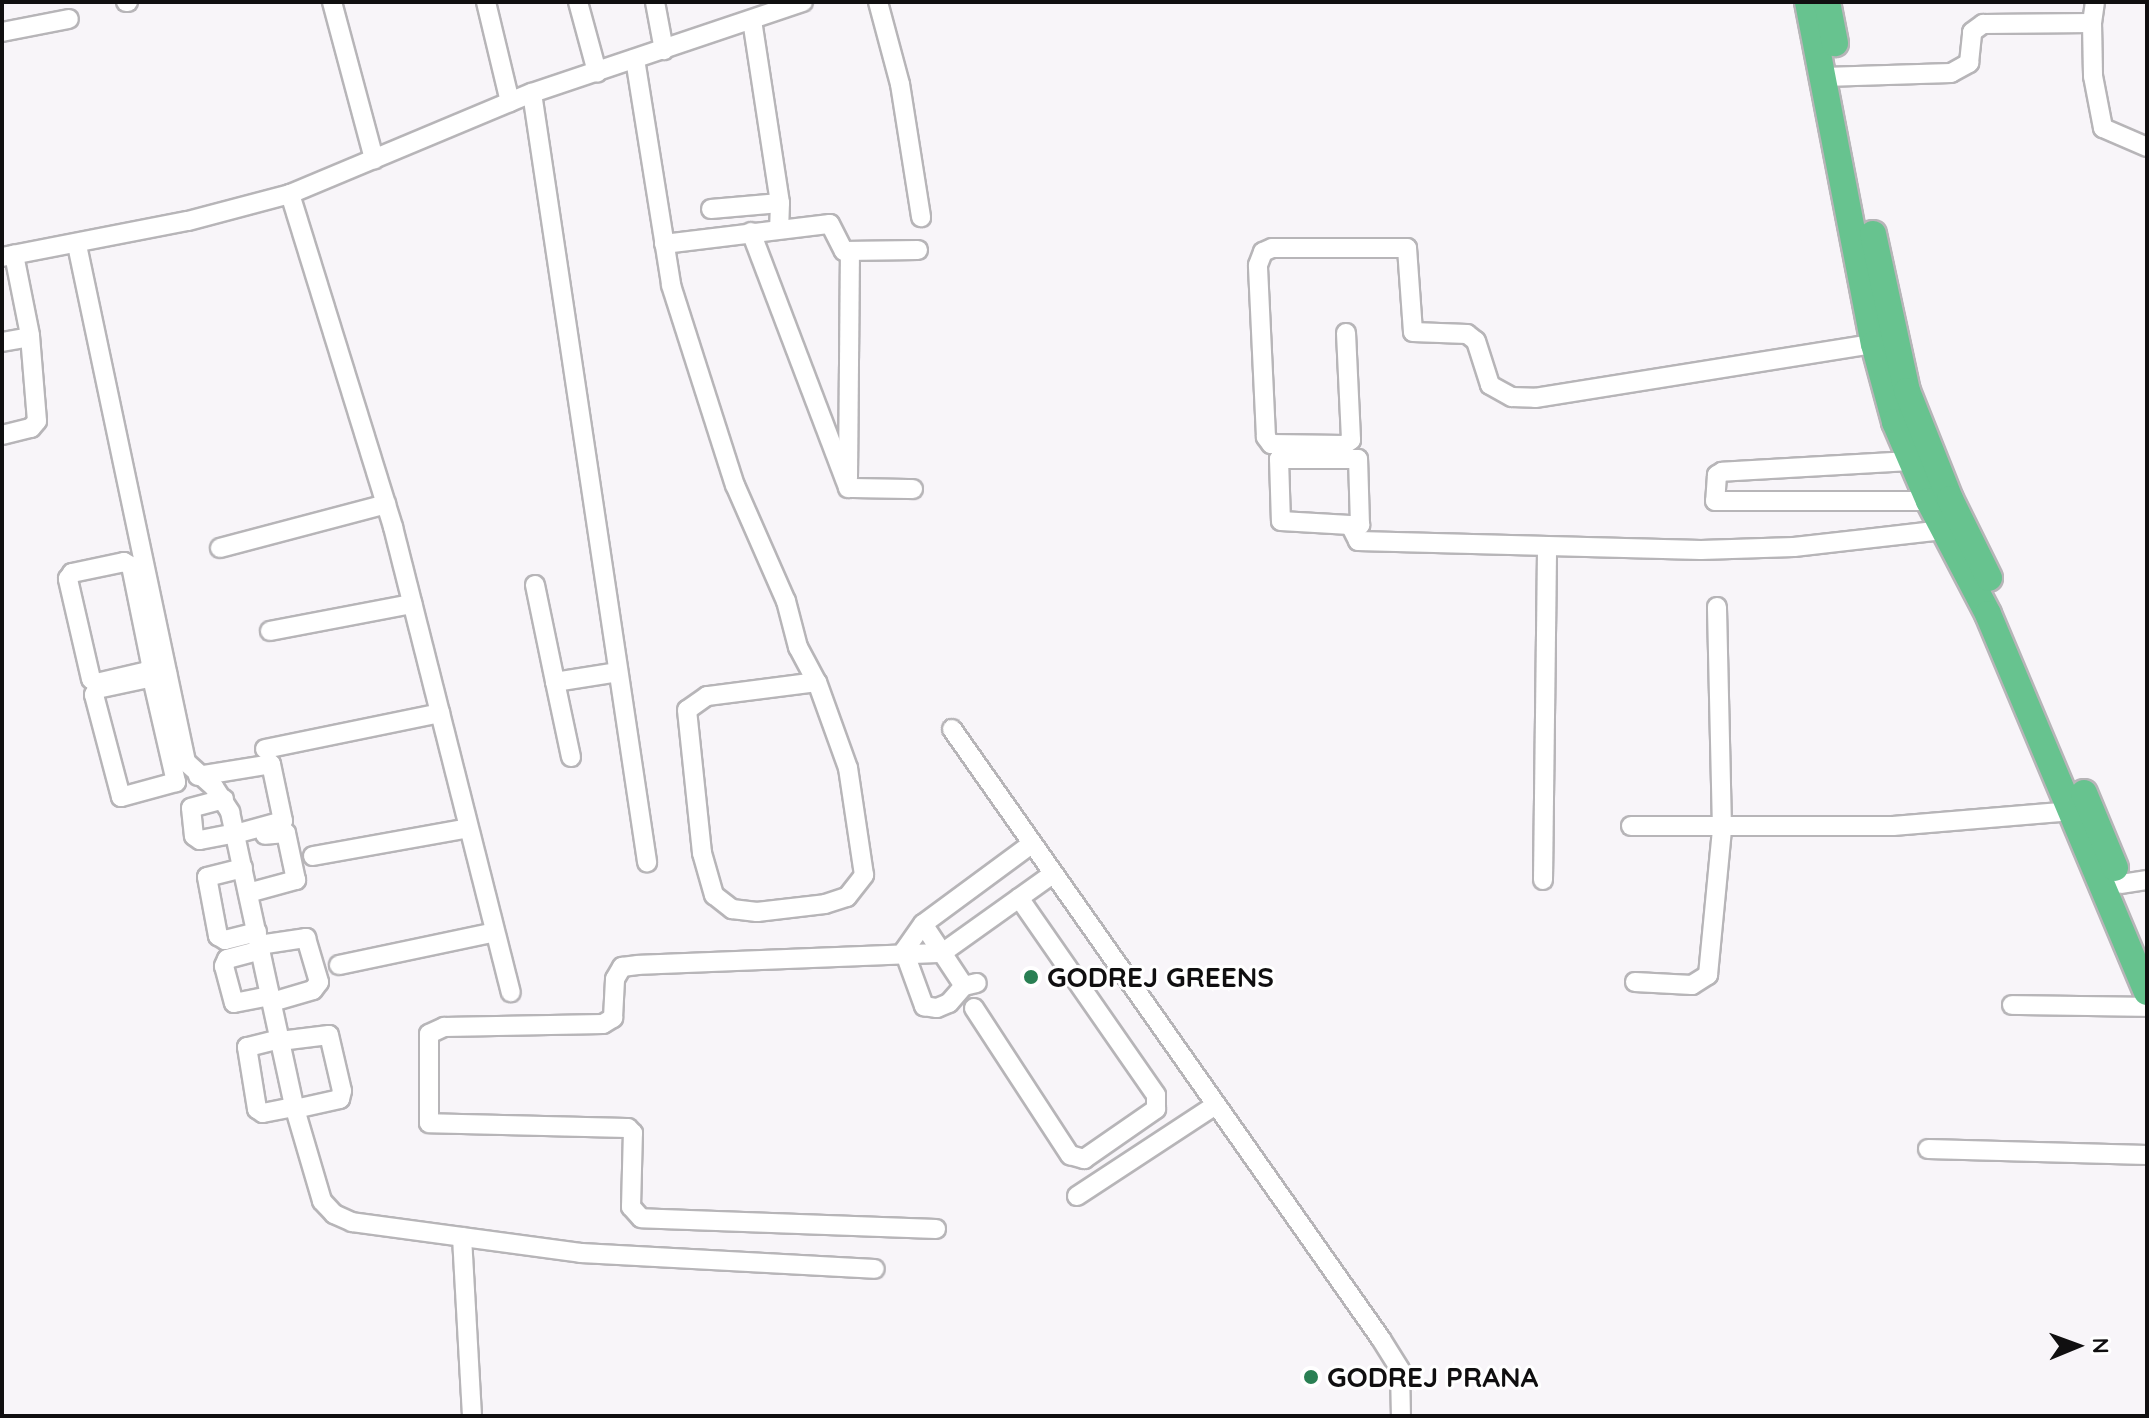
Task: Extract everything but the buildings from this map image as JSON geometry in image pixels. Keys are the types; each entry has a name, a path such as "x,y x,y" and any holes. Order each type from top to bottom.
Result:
{"highway":[{"path":"1808,2 1832,76 1907,391 1950,499 2012,626 2147,945"},
{"path":"1827,2 1832,76 1874,344 1910,461 1988,614 2147,992"}],"street":[{"path":"332,2 374,159"},
{"path":"486,2 510,102"},
{"path":"578,2 597,72"},
{"path":"655,2 664,50"},
{"path":"2,435 37,421 30,337 8,256 77,245 290,194 532,93 803,2"},
{"path":"878,2 900,84 921,217"},
{"path":"1832,76 1951,73 1969,63 1972,32 1983,24 2092,9 2093,76 2103,128 2147,147"},
{"path":"2,32 69,19"},
{"path":"752,20 780,203 779,228"},
{"path":"635,59 671,285 735,485 786,601 798,647 817,682 848,768 864,875 847,897 825,904 757,912 732,909 714,895 702,853 687,710 707,696 817,682"},
{"path":"532,93 647,862"},
{"path":"290,194 386,504 511,992"},
{"path":"711,209 780,203"},
{"path":"664,244 830,224 850,252 848,488"},
{"path":"751,232 848,488"},
{"path":"77,245 159,676 176,782 121,797 94,695 97,689 159,676"},
{"path":"1346,333 1351,440 1344,445 1271,444 1266,437 1258,265 1263,252 1272,248 1407,248 1413,332 1467,334 1476,341 1490,385 1512,397 1535,398 1874,344"},
{"path":"850,252 918,250"},
{"path":"2,342 30,337"},
{"path":"1279,459 1358,459 1360,525 1353,528 1281,521 1279,459"},
{"path":"1910,461 1722,472 1717,475 1715,501 1929,501"},
{"path":"848,488 913,489"},
{"path":"220,548 386,504"},
{"path":"1353,528 1358,541 1547,547 1794,547 1943,530"},
{"path":"1543,880 1547,547"},
{"path":"129,563 146,609 150,669 93,682 69,575 129,563"},
{"path":"535,585 571,757"},
{"path":"270,631 412,604"},
{"path":"1635,982 1692,985 1708,975 1722,829 1717,607"},
{"path":"555,682 618,672"},
{"path":"159,676 186,762 224,799 236,837 314,1186 334,1214 352,1222 636,1258 875,1269"},
{"path":"265,749 440,713"},
{"path":"952,729 1050,876 1400,1370 1401,1416"},
{"path":"198,776 271,764 283,821 236,837"},
{"path":"224,799 191,808 194,836 200,840 284,831 297,876 293,883 248,893"},
{"path":"1631,826 1722,829 1893,826 2072,811"},
{"path":"313,856 469,828"},
{"path":"904,951 923,924 1030,845"},
{"path":"243,868 207,877 218,936 225,940 259,943 306,938 319,982 313,990 234,1003 224,966 227,959 259,943"},
{"path":"936,1229 641,1218 631,1207 633,1133 628,1128 435,1126 426,1118 429,1034 436,1028 603,1024 613,1018 615,979 622,967 904,951 942,953 1050,876"},
{"path":"2121,884 2147,880"},
{"path":"974,1008 1070,1155 1084,1159 1156,1109 1156,1095 1019,898"},
{"path":"904,951 924,1006 937,1008 949,1003 970,985 942,953 923,924"},
{"path":"339,965 495,932"},
{"path":"2012,1005 2147,1007"},
{"path":"329,1035 342,1091 340,1099 263,1113 257,1109 247,1047 280,1040 329,1035"},
{"path":"1077,1196 1214,1106"},
{"path":"1928,1149 2147,1155"},
{"path":"462,1237 472,1416"}],"place":[{"name":"GODREJ GREENS","path":"1031,977"},
{"name":"GODREJ PRANA","path":"1311,1377"}]}
